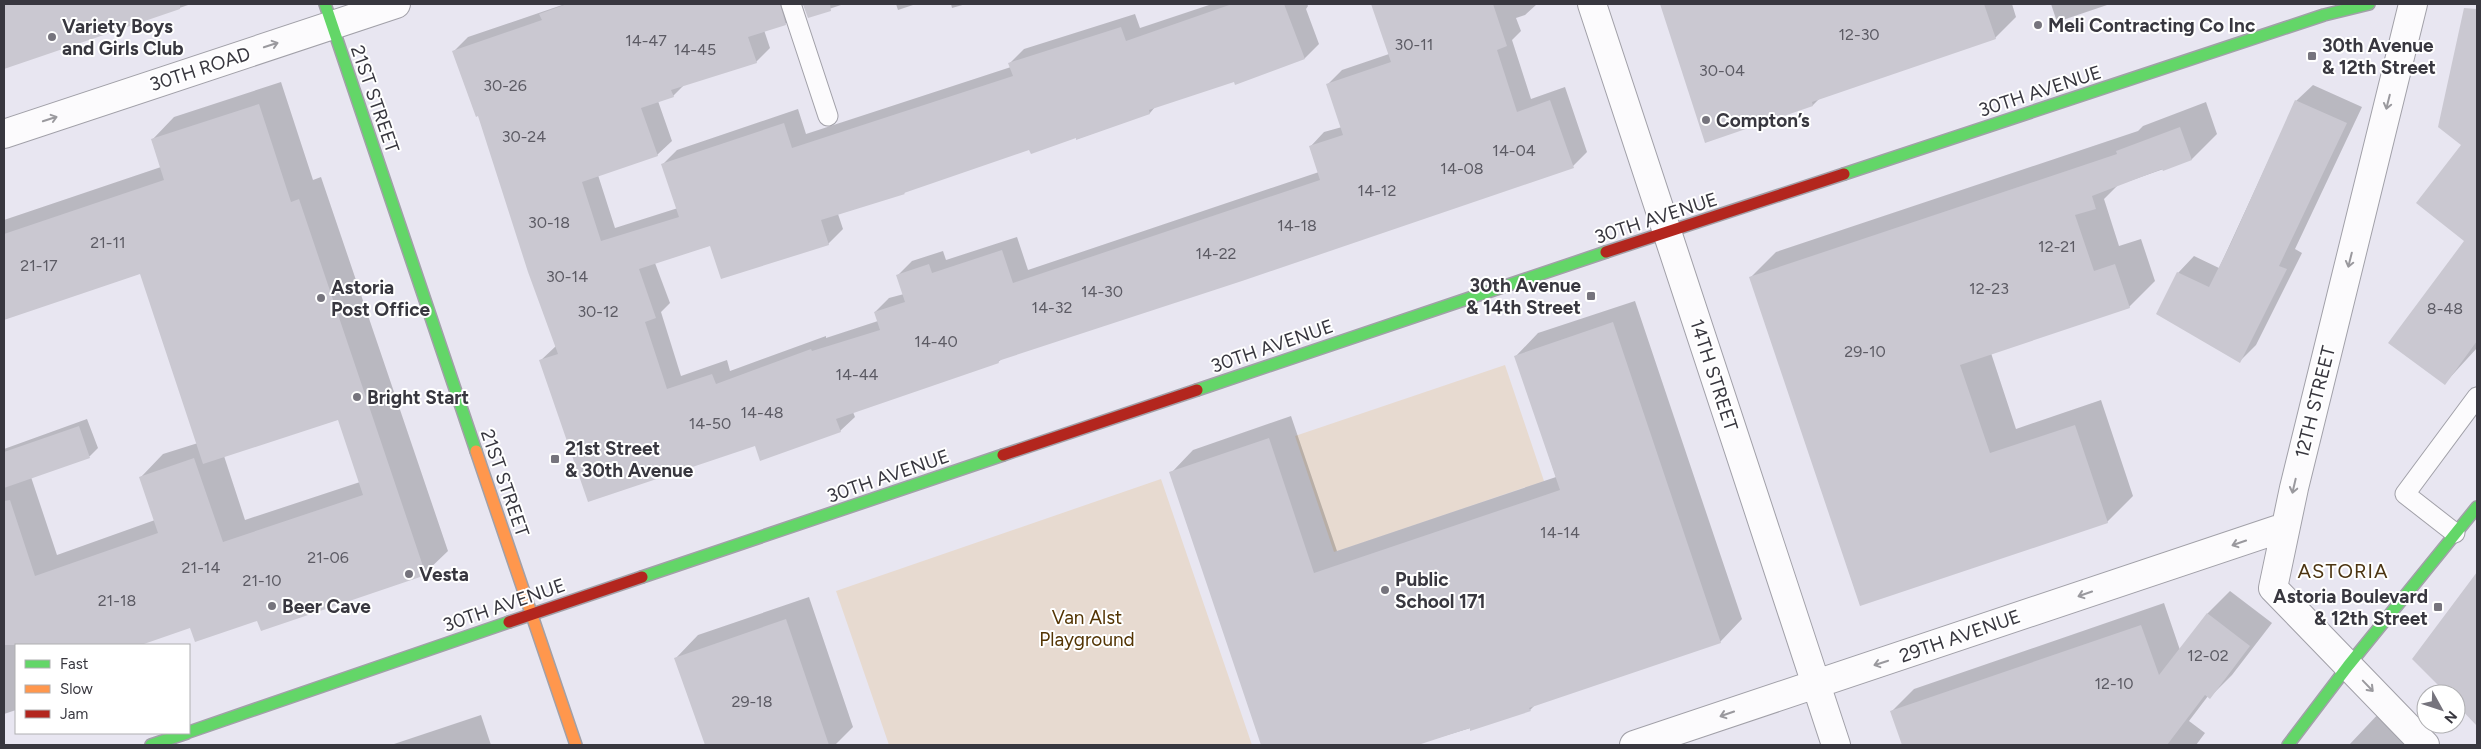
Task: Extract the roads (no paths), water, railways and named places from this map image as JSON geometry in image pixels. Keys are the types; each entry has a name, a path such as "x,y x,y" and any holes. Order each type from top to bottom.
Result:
{"street":[{"name":"30TH ROAD","path":"4,134 328,14 396,4"},
{"name":"14TH STREET","path":"1592,4 1836,745"},
{"name":"30TH AVENUE","path":"190,731 531,614 1667,232 1716,218 2324,15 2369,4"},
{"name":"12TH STREET","path":"2413,4 2285,527 2273,588 2425,745"},
{"name":"21ST STREET","path":"328,14 576,745"},
{"path":"2288,745 2348,666 2477,507"},
{"name":"29TH AVENUE","path":"1634,745 2285,527"},
{"name":"30TH AVENUE","path":"151,745 182,734"}],"lane":[{"path":"791,4 828,116"},
{"path":"2455,533 2405,494 2477,397"}],"place":[{"name":"Meli Contracting Co Inc","path":"2038,25"},
{"name":"Variety Boys and Girls Club","path":"52,37"},
{"name":"30th Avenue & 12th Street","path":"2312,56"},
{"name":"Compton’s","path":"1706,120"},
{"name":"30th Avenue & 14th Street","path":"1591,296"},
{"name":"Astoria Post Office","path":"321,298"},
{"name":"Bright Start","path":"357,397"},
{"name":"21st Street & 30th Avenue","path":"555,459"},
{"name":"Vesta","path":"409,574"},
{"name":"Public School 171","path":"1385,590"},
{"name":"Beer Cave","path":"272,606"},
{"name":"Astoria Boulevard & 12th Street","path":"2438,607"}],"district":[{"name":"ASTORIA","path":"2343,571"}],"park label":[{"name":"Van Alst Playground","path":"1087,628"}]}
